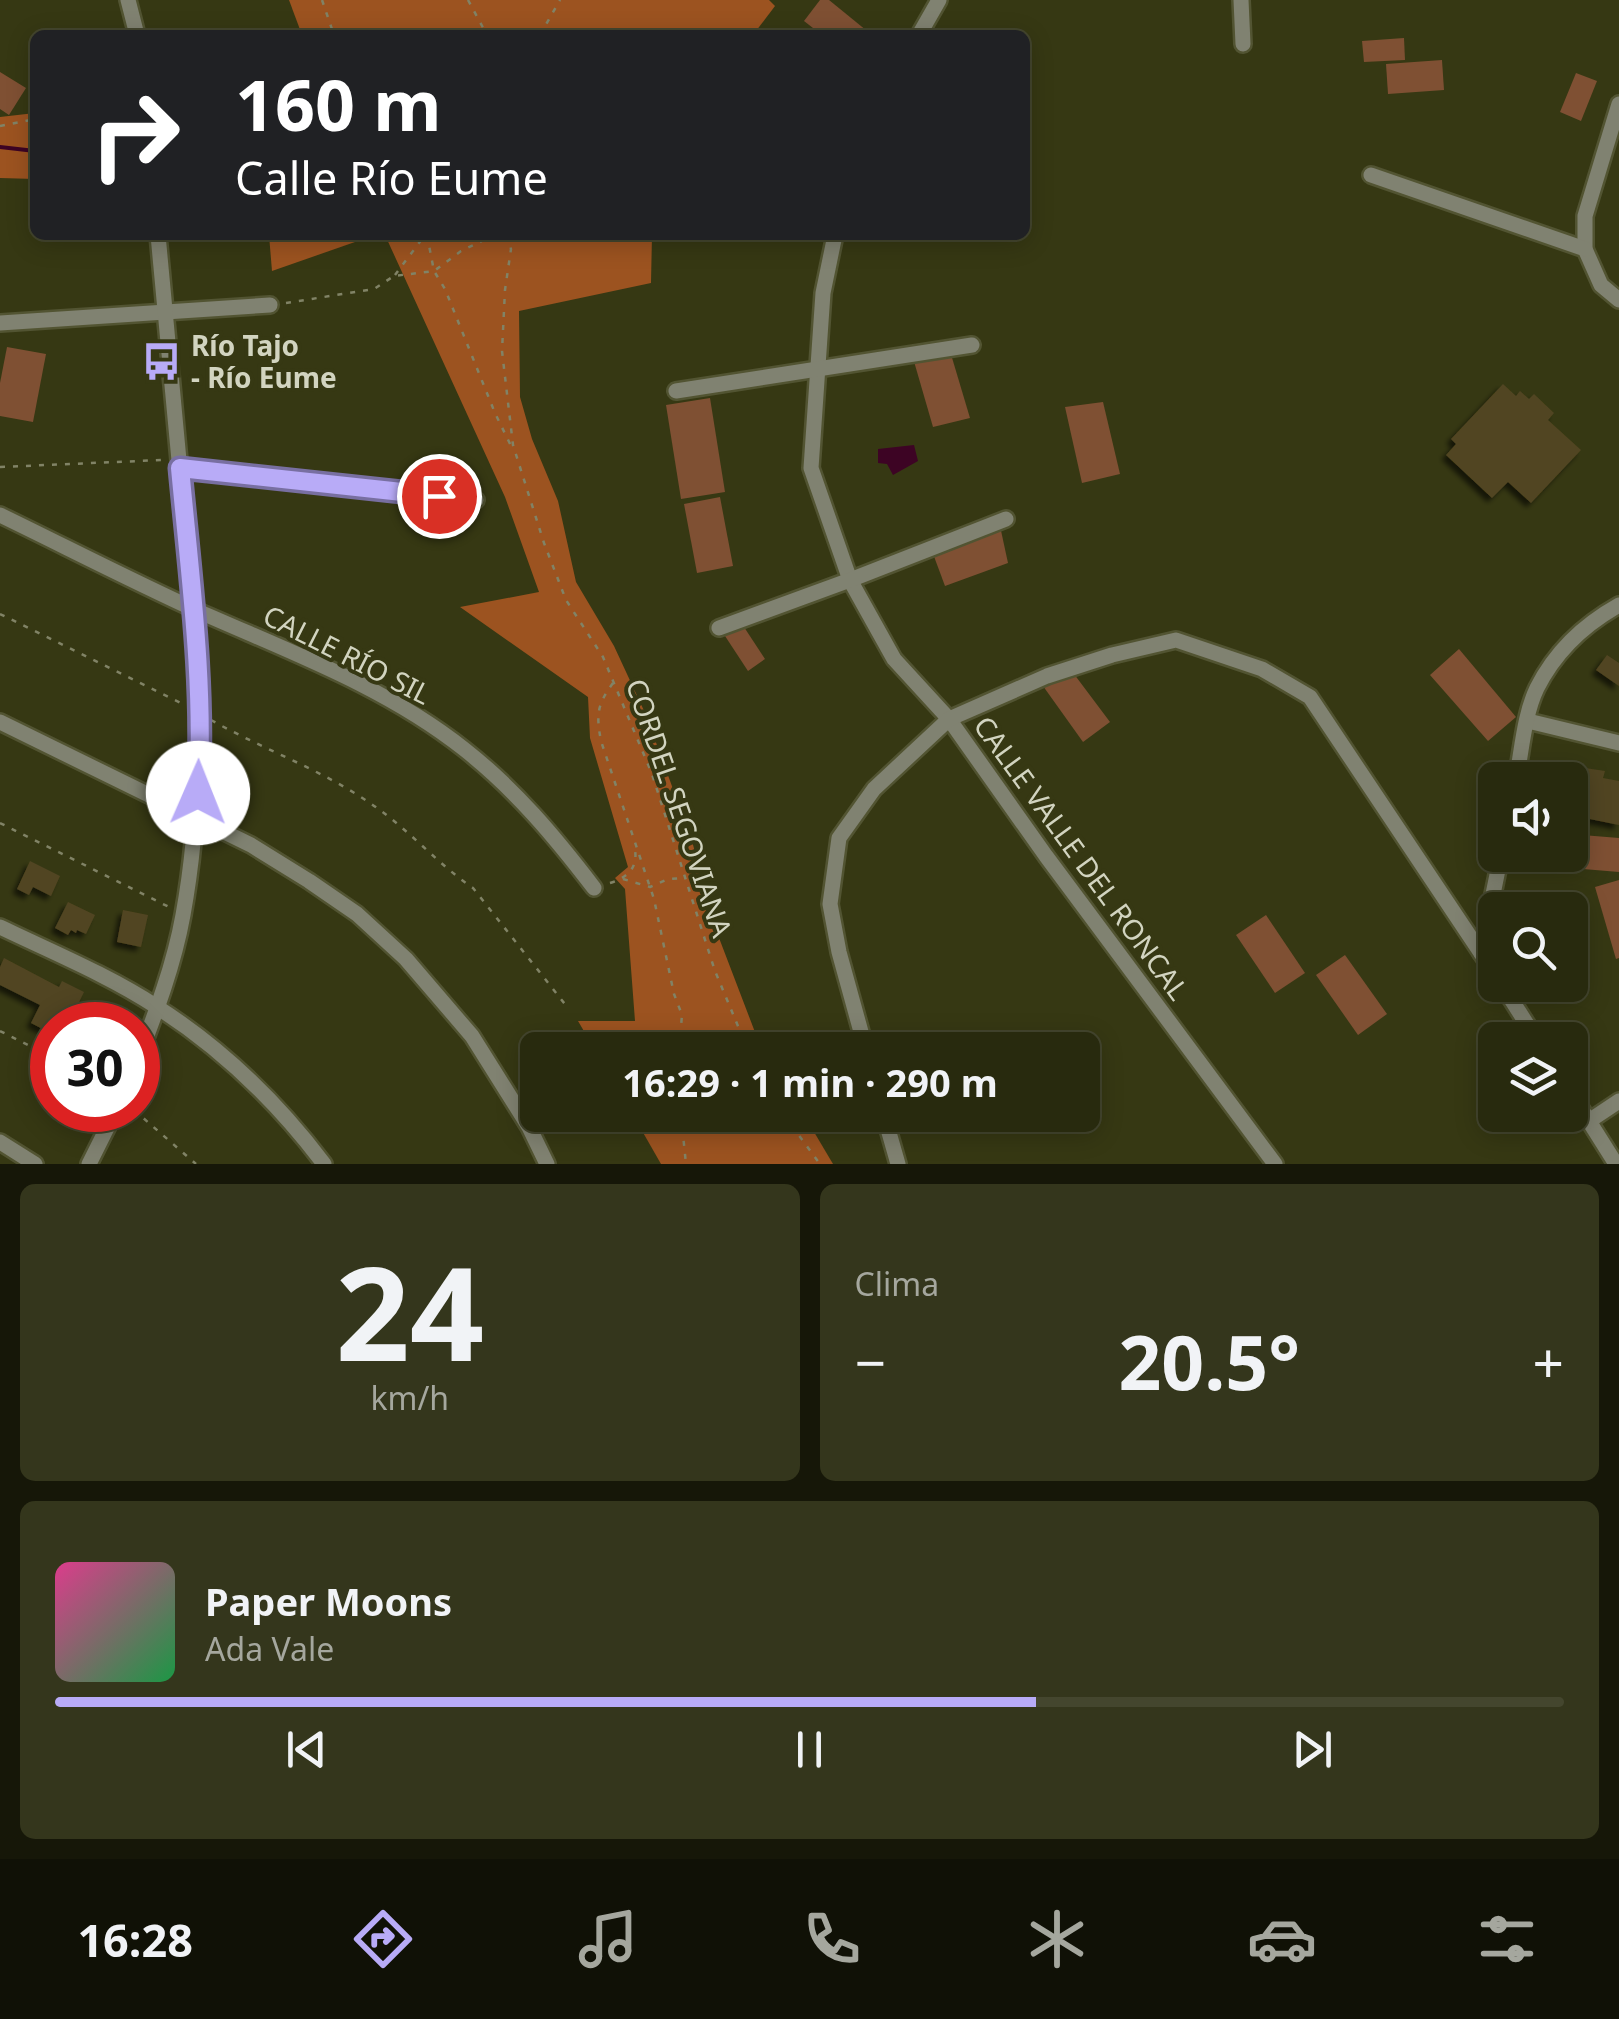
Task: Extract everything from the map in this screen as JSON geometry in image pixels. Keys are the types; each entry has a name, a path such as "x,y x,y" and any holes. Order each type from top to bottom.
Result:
{"street":[{"path":"128,0 136,30"},
{"path":"922,30 939,0"},
{"path":"1241,0 1243,44"},
{"path":"1619,104 1585,216 1585,249 1601,285 1619,300"},
{"path":"1371,175 1585,249"},
{"path":"159,240 194,609 199,712 197,818 184,914 160,1002"},
{"name":"CALLE VALLE DEL RONCAL","path":"835,240 822,293 811,468 850,580 894,660 949,719 1274,1164"},
{"path":"0,323 270,305"},
{"path":"676,392 972,344"},
{"path":"179,463 476,500"},
{"name":"CALLE RÍO SIL","path":"0,514 194,609 334,671 423,720 507,785 551,832 594,888"},
{"path":"719,628 1006,519"},
{"path":"1520,762 1537,689 1584,627 1619,605"},
{"path":"861,1032 830,904 839,838 874,789 949,719 1047,676 1176,640 1262,670 1310,697 1478,949"},
{"path":"1528,721 1619,743"},
{"path":"0,722 251,846 358,914 406,960 472,1036 529,1127 547,1164"},
{"path":"0,927 148,1002"},
{"path":"160,1010 244,1075 288,1119 324,1164"},
{"path":"1616,1164 1589,1121 1619,1101"},
{"path":"89,1164 105,1132"},
{"path":"889,1132 898,1164"},
{"path":"0,1142 36,1164"}],"path":[{"path":"322,0 332,30"},
{"path":"468,0 483,30"},
{"path":"543,30 560,0"},
{"path":"0,126 30,119"},
{"path":"270,305 374,289 394,276 422,240"},
{"path":"427,240 434,271 518,458"},
{"path":"394,276 434,271 460,250 483,240"},
{"name":"CORDEL SEGOVIANA","path":"509,240 502,351 514,445 566,600 603,657 652,774 715,971 740,1032"},
{"path":"0,467 179,463"},
{"path":"0,614 344,786 379,809 474,888 568,1008"},
{"path":"614,682 600,701 597,720 650,887 682,1015 680,1032"},
{"path":"0,823 184,914"},
{"path":"594,888 622,879 632,871 636,857 634,842"},
{"path":"622,879 650,887 685,877"},
{"path":"0,1032 30,1046"},
{"path":"159,1132 196,1164"},
{"path":"682,1132 686,1164"},
{"path":"796,1132 820,1164"}],"shaded area":[{"path":"289,0 769,0 775,6 757,30 300,30"},
{"path":"820,0 829,0 866,30 816,30 804,21"},
{"path":"1404,38 1405,60 1364,62 1362,41"},
{"path":"1442,60 1444,90 1388,94 1386,64"},
{"path":"0,72 26,88 9,115 0,109"},
{"path":"1576,73 1597,81 1581,121 1560,112"},
{"path":"30,114 30,179 0,178 0,117"},
{"path":"269,240 361,240 272,271"},
{"path":"387,240 652,240 651,283 519,311 520,397 532,439 558,501 576,582 614,646 646,715 692,841 716,930 755,1032 584,1032 578,1021 635,1021 625,889 615,878 628,867 590,738 588,697 460,607 539,592 505,497"},
{"path":"7,347 46,354 33,422 0,416 0,383"},
{"path":"950,351 970,418 933,427 913,358"},
{"path":"710,398 725,492 681,499 666,405"},
{"path":"1103,402 1120,474 1082,483 1065,407"},
{"path":"914,445 918,461 893,475 887,464 878,463 878,449"},
{"path":"720,497 733,566 697,573 684,504"},
{"path":"1000,526 1008,563 945,586 932,551"},
{"path":"742,624 765,659 748,671 725,636"},
{"path":"1459,649 1516,717 1488,741 1430,675"},
{"path":"1074,674 1110,722 1083,742 1043,686"},
{"path":"1588,835 1619,838 1619,872 1588,869"},
{"path":"1619,880 1619,958 1616,959 1595,887"},
{"path":"1266,915 1305,973 1275,993 1236,935"},
{"path":"1345,955 1387,1014 1358,1035 1316,975"},
{"path":"643,1132 814,1132 833,1164 661,1164"}],"building":[{"path":"1503,384 1516,396 1520,391 1529,399 1534,394 1554,413 1548,420 1581,450 1531,503 1508,482 1492,498 1446,455 1456,444 1451,439"},
{"path":"1607,655 1619,663 1619,686 1596,670"},
{"path":"1588,768 1605,771 1603,778 1619,781 1619,825 1588,819"},
{"path":"30,861 60,876 51,896 33,887 29,895 17,889"},
{"path":"68,902 95,915 86,934 71,930 68,935 55,928"},
{"path":"123,910 148,915 141,947 117,942"},
{"path":"4,958 59,987 62,981 84,992 79,1002 34,1002 0,985"}],"waterway":[{"path":"0,147 30,150"}],"place":[{"name":"Río Tajo - Río Eume","path":"161,362"}],"route":[{"path":"198,793 194,609 180,468 439,496"}]}
